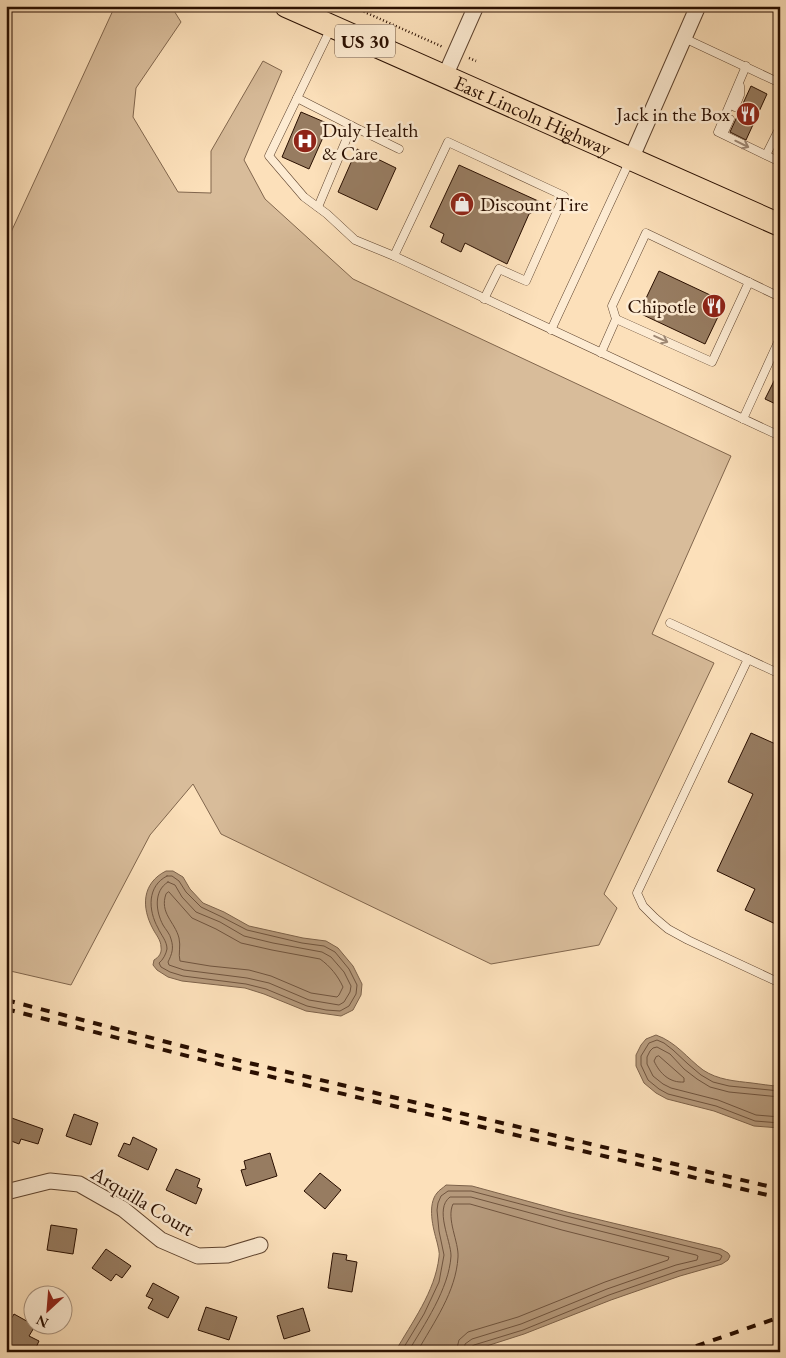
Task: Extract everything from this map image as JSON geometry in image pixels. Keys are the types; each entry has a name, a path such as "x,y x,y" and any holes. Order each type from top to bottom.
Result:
{"main road":[{"name":"East Lincoln Highway","path":"286,6 631,159 777,221"}],"street":[{"path":"445,76 476,6"},
{"path":"631,159 698,6"},
{"name":"Arquilla Court","path":"6,1192 50,1180 79,1184 123,1209 161,1240 198,1256 227,1255 260,1245"}],"lane":[{"path":"332,27 269,156 304,197 327,214 355,240 394,256 780,436"},
{"path":"684,38 780,83"},
{"path":"746,66 718,132 780,162"},
{"path":"735,107 740,95 740,81"},
{"path":"297,98 399,149"},
{"path":"723,134 730,119"},
{"path":"318,207 352,126"},
{"path":"766,155 780,127"},
{"path":"394,256 448,142 564,196 526,281 499,268 484,299"},
{"path":"551,330 631,159"},
{"path":"601,353 616,319 612,306 646,233 780,297"},
{"path":"616,319 712,362 749,282"},
{"path":"743,419 780,338"},
{"path":"670,623 780,674"},
{"path":"748,660 638,893 643,906 668,928 688,940 780,983"}],"path":[{"path":"351,6 433,43"}],"shaded area":[{"path":"115,6 171,6 181,22 136,88 133,117 178,192 211,193 211,151 263,61 282,71 244,160 265,199 353,279 731,456 652,634 714,663 604,894 617,908 599,945 491,964 221,834 193,784 150,835 71,985 6,970 6,243"}],"water":[{"path":"166,871 173,871 183,877 190,889 203,903 249,926 326,941 338,948 353,966 362,984 361,995 353,1010 341,1016 306,1011 245,988 182,981 168,977 157,970 153,965 154,960 161,953 161,944 149,921 146,896 152,882"},
{"path":"656,1035 670,1042 703,1070 715,1076 733,1081 780,1086 780,1128 754,1126 714,1111 667,1099 656,1093 644,1083 636,1066 636,1055 646,1039"},
{"path":"446,1185 472,1186 567,1212 721,1249 730,1256 722,1264 680,1276 611,1300 524,1334 468,1352 395,1352 428,1295 437,1270 439,1254 433,1224 432,1204 437,1193"}],"building":[{"name":"Jack in the Box","path":"751,86 767,94 746,140 730,132"},
{"name":"Duly Health & Care","path":"301,112 329,124 309,169 282,157"},
{"path":"357,149 396,168 377,210 338,192"},
{"path":"459,165 547,205 529,214 507,264 465,243 461,252 441,242 444,234 430,227"},
{"path":"659,271 725,302 705,344 639,313"},
{"path":"780,369 780,406 765,399"},
{"path":"751,733 780,746 780,926 745,910 755,889 717,871 753,794 728,782"},
{"path":"74,1114 98,1123 91,1145 66,1136"},
{"path":"6,1116 43,1129 38,1144 21,1139 19,1144 6,1139"},
{"path":"133,1137 157,1149 148,1170 118,1156 124,1143 130,1145"},
{"path":"270,1153 277,1176 246,1186 241,1170 246,1169 244,1161"},
{"path":"176,1169 200,1179 197,1187 202,1189 196,1204 166,1190"},
{"path":"320,1173 341,1190 325,1209 304,1191"},
{"path":"51,1225 77,1229 73,1254 47,1250"},
{"path":"106,1249 131,1266 122,1278 116,1274 111,1281 92,1268"},
{"path":"333,1253 347,1255 346,1260 357,1262 352,1292 328,1288"},
{"path":"153,1283 179,1297 168,1318 148,1308 153,1299 146,1296"},
{"path":"206,1307 237,1317 229,1340 198,1330"},
{"path":"303,1308 310,1331 284,1339 277,1316"},
{"path":"14,1314 22,1318 22,1336 29,1336 39,1341 34,1352 22,1352 6,1343 6,1328"}],"railway":[{"path":"6,1000 228,1058 780,1189"},
{"path":"6,1009 226,1066 780,1198"},
{"path":"679,1352 780,1317"}],"place":[{"name":"Jack in the Box","path":"748,114"},
{"name":"Duly Health & Care","path":"305,141"},
{"name":"Discount Tire","path":"462,204"},
{"name":"Chipotle","path":"714,306"}]}
